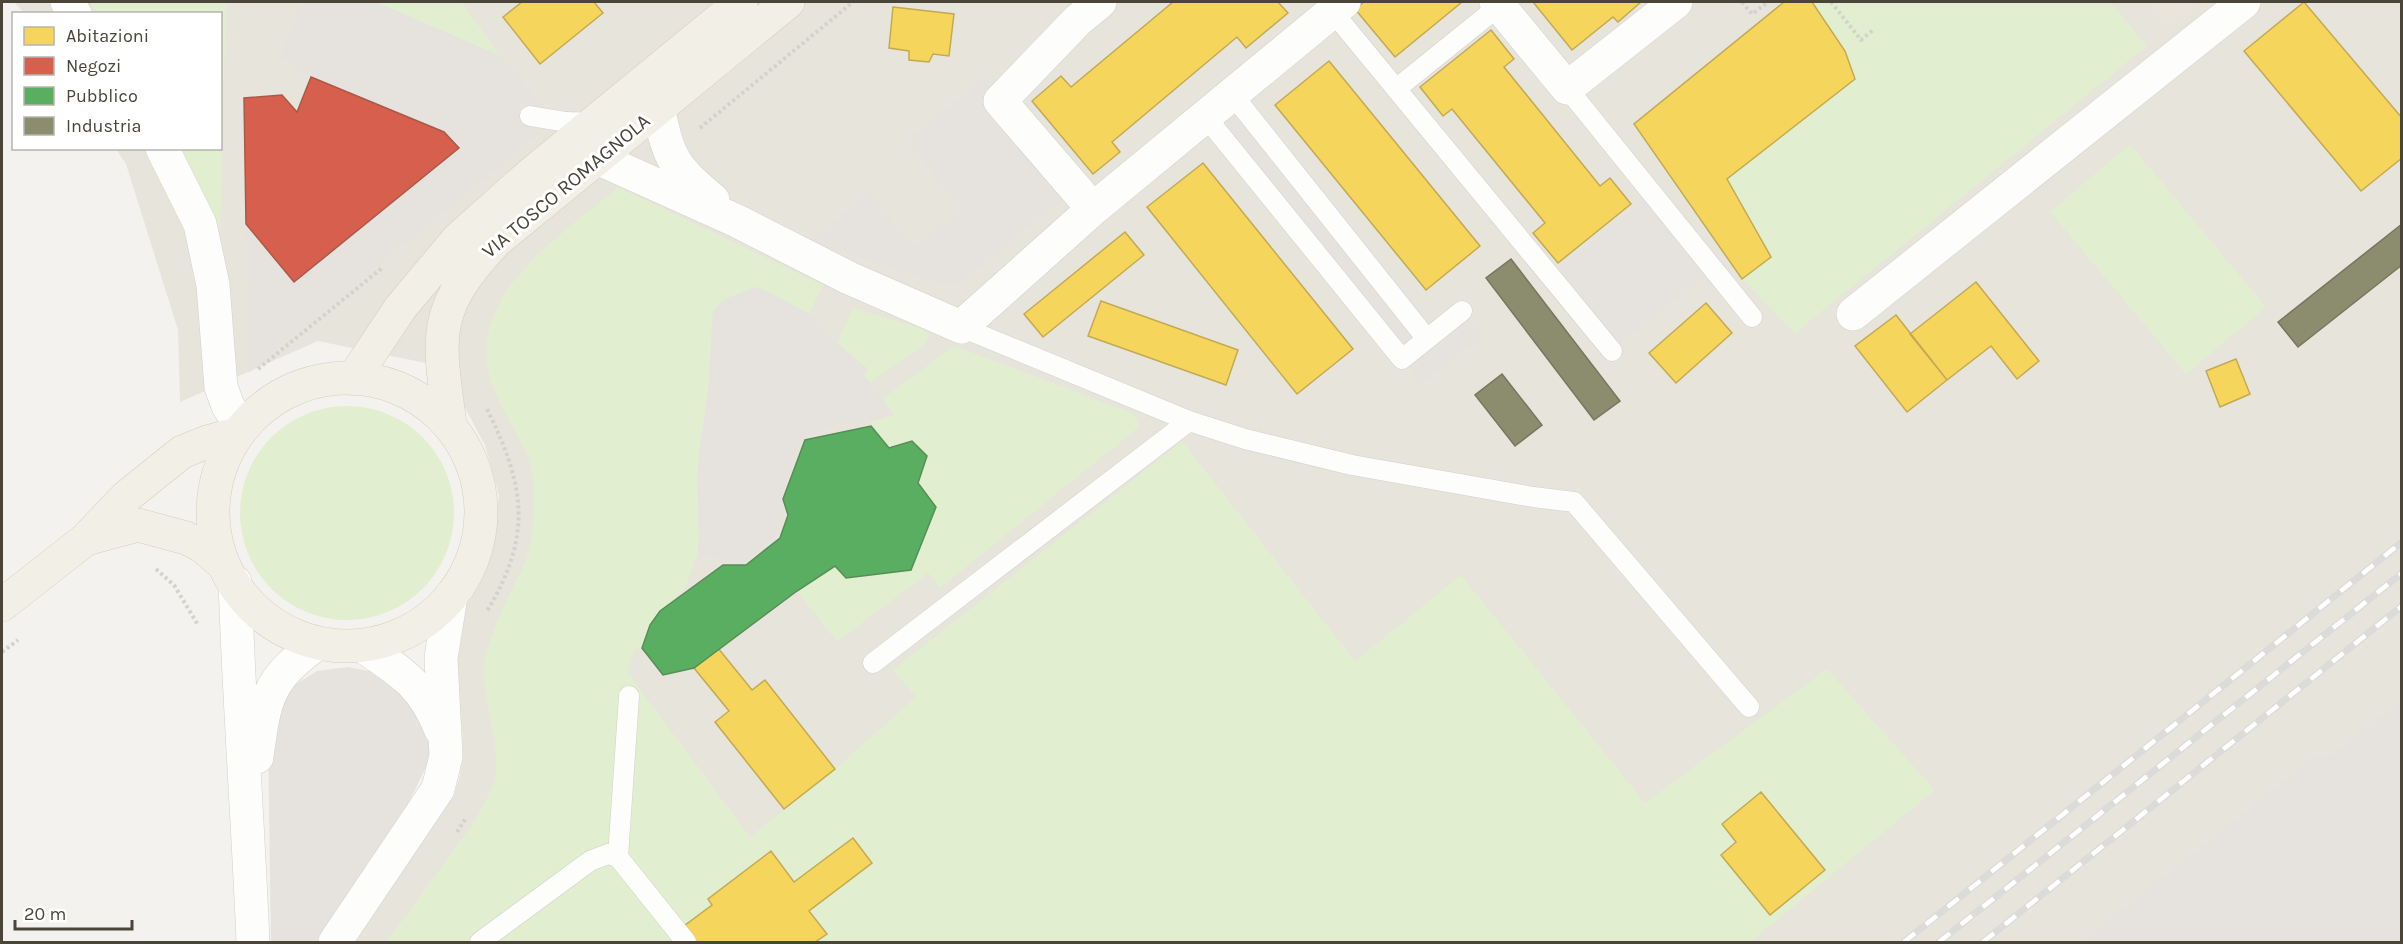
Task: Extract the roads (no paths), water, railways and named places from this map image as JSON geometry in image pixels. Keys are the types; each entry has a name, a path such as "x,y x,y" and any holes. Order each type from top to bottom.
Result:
{"main road":[{"name":"VIA TOSCO ROMAGNOLA","path":"353,379 400,307 458,239 741,2"},
{"name":"VIA TOSCO ROMAGNOLA","path":"450,424 441,351 447,310 456,291 496,241 788,2"},
{"path":"132,511 202,546 263,612 299,636 318,643 364,647 394,640 416,629 433,616 451,596 470,561 480,512 479,487 474,465 450,424 412,394 371,381 353,379 312,385 294,392 249,418 237,430 221,455 213,496 217,545 230,574"},
{"path":"2,605 86,539 132,511 182,452 237,430"}],"street":[{"path":"1093,209 1000,101 1078,20 1100,2"},
{"path":"1500,3 1567,88 1676,2"},
{"path":"1853,314 2244,2"},
{"path":"597,158 737,221 818,263 961,327 1093,209 1232,94 1333,5"},
{"path":"658,108 669,154 686,177 737,221"},
{"path":"163,150 200,224 208,252 213,285 221,387 237,430"},
{"path":"230,574 248,825 253,942"},
{"path":"335,942 434,797 444,772 446,743 441,658 451,596"},
{"path":"248,825 265,702 271,689 285,670 318,643"},
{"path":"364,647 399,670 418,688 432,708 446,743"}],"lane":[{"path":"1396,89 1500,3"},
{"path":"1333,5 1396,89 1612,351"},
{"path":"1567,88 1752,317"},
{"path":"1232,94 1427,339"},
{"path":"530,116 566,122 594,123"},
{"path":"1205,116 1402,359 1462,311"},
{"path":"961,327 1189,421 1245,439 1352,465 1533,497 1574,502 1749,707"},
{"path":"873,663 1189,421"},
{"path":"618,857 628,696"},
{"path":"480,942 590,861 608,854 618,857 686,942"}],"railway":[{"path":"1904,942 2402,542"},
{"path":"1939,942 2402,573"},
{"path":"1983,942 2402,606"}]}
